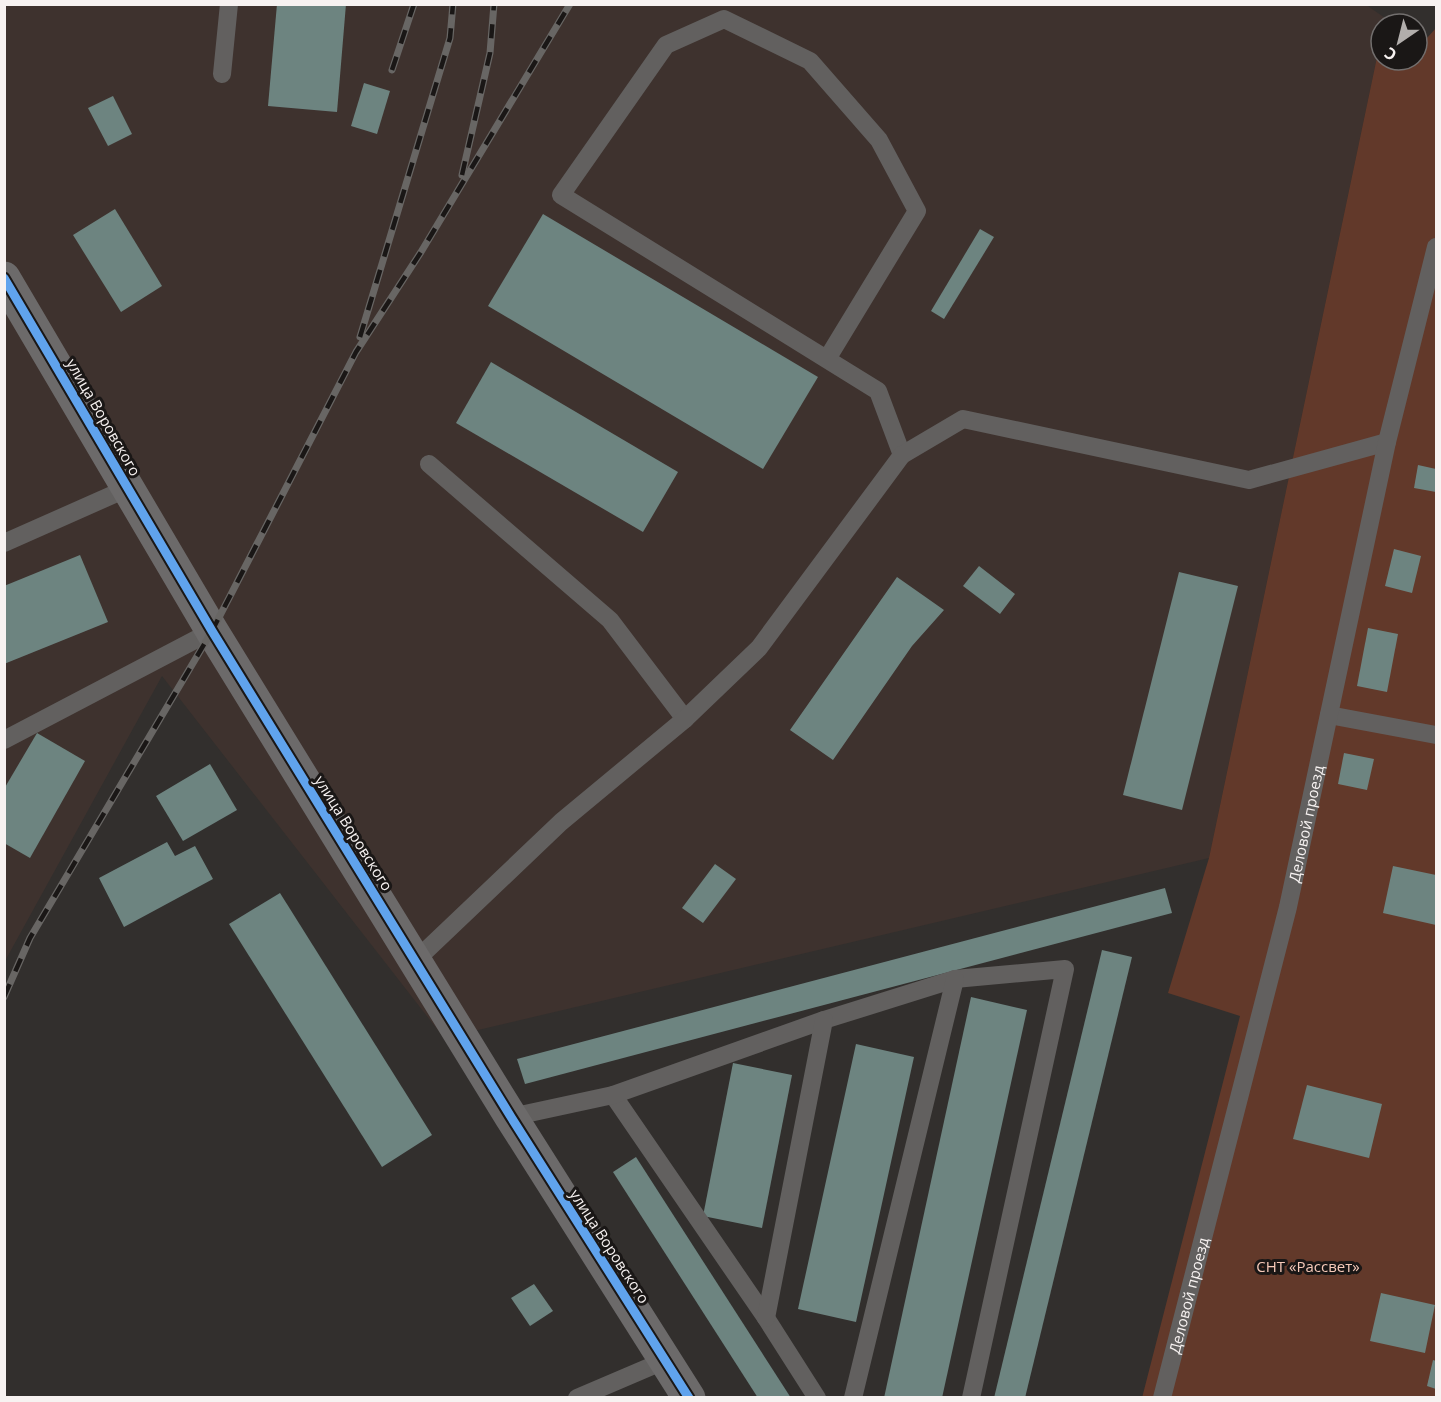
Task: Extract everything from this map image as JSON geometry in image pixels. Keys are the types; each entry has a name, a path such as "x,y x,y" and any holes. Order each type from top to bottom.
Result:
{"street":[{"name":"улица Воровского","path":"4,278 212,631 511,1117 689,1398"}],"lane":[{"path":"222,74 229,4"},
{"path":"827,359 917,210 879,140 810,61 724,19 666,45 561,195 878,391 902,455"},
{"name":"Деловой проезд","path":"1162,1398 1288,907 1387,442 1437,247"},
{"path":"415,961 561,822 685,719 759,648 902,455 963,419 1249,480 1387,442"},
{"path":"429,464 610,620 685,719"},
{"path":"4,543 128,488"},
{"path":"4,740 212,631"},
{"path":"1329,715 1437,735"},
{"path":"511,1117 613,1095 824,1020 955,979 1065,969 970,1398"},
{"path":"853,1398 955,979"},
{"path":"766,1318 824,1020"},
{"path":"613,1095 766,1318 817,1398"},
{"path":"577,1398 666,1360"}],"shaded area":[{"path":"1365,4 1376,12 1369,12 1369,72 1374,72 1209,858 444,1038 162,676 5,961 5,5"}],"green space":[{"name":"СНТ «Рассвет»","path":"1436,28 1436,1397 1142,1398 1240,1016 1168,993 1209,858 1374,72 1429,72 1429,36"}],"building":[{"path":"277,4 346,4 337,112 268,106"},
{"path":"364,83 390,91 377,134 351,126"},
{"path":"113,96 132,134 108,146 88,108"},
{"path":"115,209 162,286 121,312 73,235"},
{"path":"543,214 818,377 763,469 488,306"},
{"path":"980,229 994,237 944,319 931,311"},
{"path":"491,362 678,472 643,532 456,423"},
{"path":"1418,465 1436,469 1436,492 1414,488"},
{"path":"1394,549 1421,556 1412,593 1385,586"},
{"path":"80,555 108,622 4,664 4,586"},
{"path":"979,566 1015,594 1000,614 963,586"},
{"path":"1179,572 1238,586 1182,810 1123,795"},
{"path":"897,577 944,610 912,646 833,760 790,730"},
{"path":"1368,628 1398,634 1387,692 1357,686"},
{"path":"37,733 85,761 30,858 4,843 4,789"},
{"path":"1344,753 1374,759 1367,790 1338,784"},
{"path":"210,764 237,810 183,841 156,796"},
{"path":"167,842 175,856 195,846 213,879 124,927 99,878"},
{"path":"715,864 736,879 703,923 682,908"},
{"path":"1393,866 1436,875 1436,925 1383,913"},
{"path":"1165,888 1172,913 525,1084 517,1059"},
{"path":"280,893 432,1135 382,1167 229,924"},
{"path":"1102,950 1132,957 1025,1398 994,1398"},
{"path":"971,997 1027,1010 942,1398 884,1398"},
{"path":"856,1044 914,1057 856,1322 798,1309"},
{"path":"733,1063 792,1075 762,1228 703,1216"},
{"path":"1307,1085 1382,1104 1369,1158 1293,1139"},
{"path":"636,1157 791,1398 758,1398 613,1172"},
{"path":"534,1284 553,1311 530,1326 511,1298"},
{"path":"1381,1293 1435,1305 1425,1353 1370,1341"},
{"path":"1433,1360 1436,1361 1436,1389 1427,1386"}],"railway":[{"path":"392,70 414,4"},
{"path":"360,337 450,38 453,4"},
{"path":"462,175 490,53 494,4"},
{"path":"4,997 30,938 212,631 356,352 421,252 570,4"}],"cycle path":[{"path":"4,278 212,631 511,1117 689,1398"}]}
